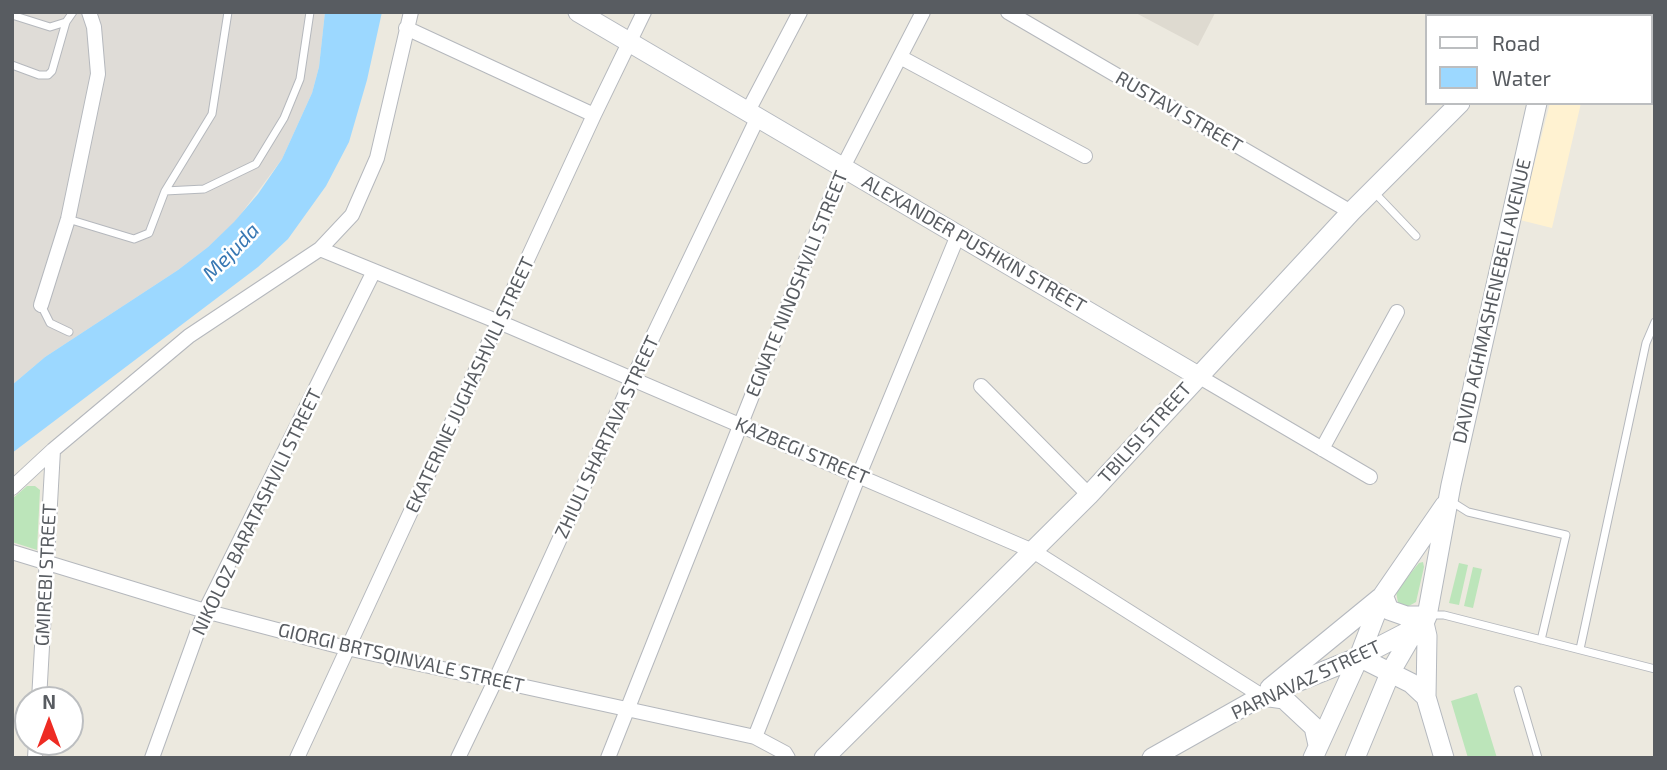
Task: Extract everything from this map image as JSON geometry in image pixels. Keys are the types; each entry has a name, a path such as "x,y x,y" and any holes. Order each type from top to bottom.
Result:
{"main road":[{"name":"ALEXANDER PUSHKIN STREET","path":"578,12 1198,376"},
{"name":"TBILISI STREET","path":"824,758 1089,495 1351,212 1458,105"},
{"name":"DAVID AGHMASHENEBELI AVENUE","path":"1355,758 1391,671 1425,619 1537,105"},
{"name":"DAVID AGHMASHENEBELI AVENUE","path":"1316,752 1359,657 1383,595 1449,499"},
{"path":"1405,563 1420,558 1429,561 1435,573"},
{"name":"DAVID AGHMASHENEBELI AVENUE","path":"1262,696 1383,595"},
{"path":"1383,595 1389,610 1425,619 1426,697 1444,758"},
{"name":"PARNAVAZ STREET","path":"1152,758 1262,696 1359,657 1425,619"},
{"path":"1359,657 1391,671 1411,683 1426,697"},
{"path":"1381,695 1426,697"},
{"path":"1262,696 1284,699 1314,727 1316,752"}],"street":[{"path":"41,305 68,219 98,74 94,27 89,12"},
{"path":"12,488 53,450 189,336 320,248 352,215 377,158 411,12"},
{"name":"EKATERINE JUGHASHVILI STREET","path":"297,758 644,12"},
{"name":"ZHIULI SHARTAVA STREET","path":"458,758 800,12"},
{"name":"EGNATE NINOSHVILI STREET","path":"608,758 843,167 923,12"},
{"name":"RUSTAVI STREET","path":"1008,12 1351,212"},
{"path":"406,28 594,115"},
{"path":"900,57 1085,156"},
{"path":"755,737 958,235"},
{"name":"KAZBEGI STREET","path":"320,248 1033,551 1262,696"},
{"name":"NIKOLOZ BARATASHVILI STREET","path":"152,758 205,611 374,271"},
{"path":"1322,449 1397,312"},
{"name":"ALEXANDER PUSHKIN STREET","path":"1198,376 1370,477"},
{"path":"981,386 1089,495"},
{"name":"GMIREBI STREET","path":"40,686 53,450"},
{"name":"GIORGI BRTSQINVALE STREET","path":"12,552 205,611 347,649 755,737 785,753 788,758"}],"lane":[{"path":"12,65 38,75 48,75 52,71 66,22 74,12"},
{"path":"68,219 134,239 149,233 165,191 212,114 228,12"},
{"path":"165,191 204,190 256,164 284,118 300,79 310,12"},
{"path":"12,15 50,27 66,22"},
{"path":"1372,191 1416,236"},
{"path":"41,305 50,323 69,332"},
{"path":"1580,649 1646,343 1655,322"},
{"path":"1449,499 1468,512 1566,535 1541,640"},
{"path":"1425,619 1444,615 1655,669"},
{"path":"1518,690 1538,758"}],"shaded area":[{"path":"12,12 325,12 319,67 312,93 282,159 235,222 178,270 45,357 12,385"},
{"path":"1134,12 1213,12 1215,13 1198,46"},
{"path":"1549,105 1581,105 1552,228 1520,220"}],"green space":[{"path":"27,486 35,486 40,490 37,550 12,542 12,499"},
{"path":"1423,562 1416,602 1407,607 1402,606 1398,603 1396,591 1419,563"},
{"path":"1459,563 1468,565 1459,605 1449,603"},
{"path":"1473,567 1482,569 1473,608 1464,606"},
{"path":"1477,693 1497,758 1468,758 1451,701"}],"water":[{"name":"Mejuda","path":"325,12 382,12 367,80 349,142 326,186 288,239 258,267 12,453 12,385 45,357 178,270 208,247 258,194 282,159 312,93 319,67"}]}
